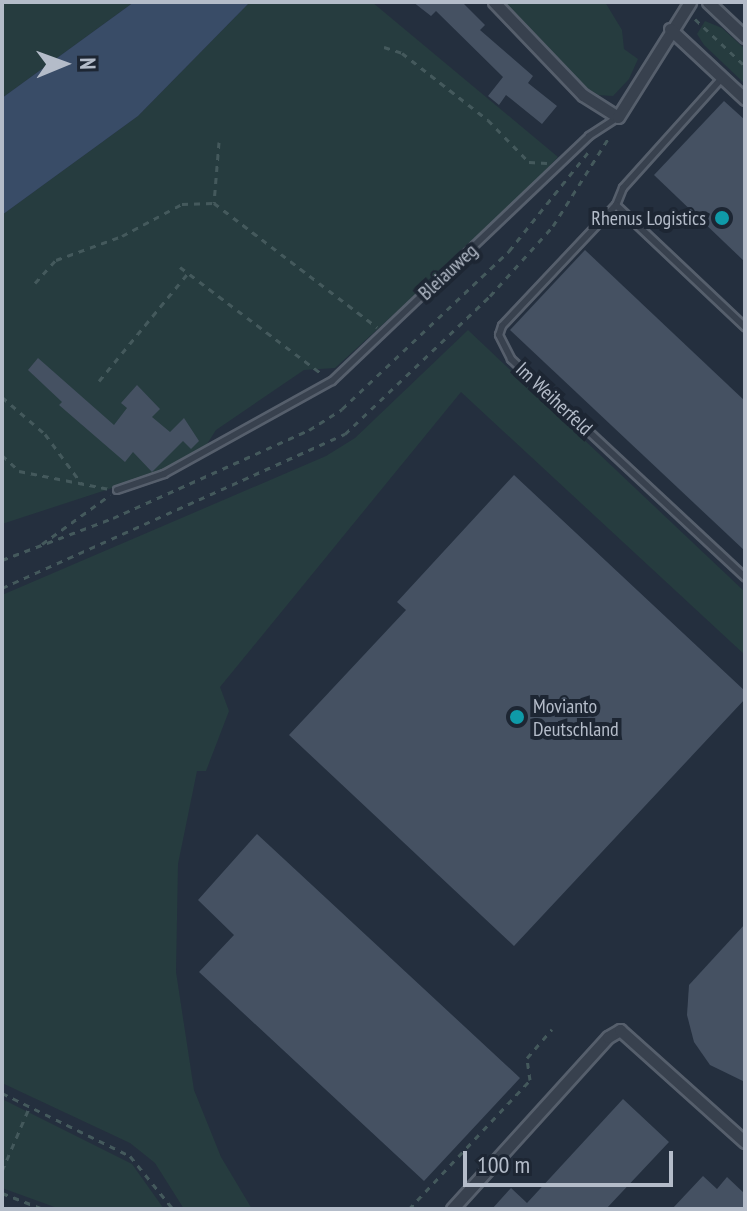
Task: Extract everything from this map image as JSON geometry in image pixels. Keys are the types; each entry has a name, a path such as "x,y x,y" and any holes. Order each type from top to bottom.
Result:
{"street":[{"path":"494,2 583,95 618,117 689,2"},
{"path":"708,2 745,37"},
{"path":"670,29 745,99"},
{"path":"452,1209 608,1037 620,1030 745,1142"}],"lane":[{"name":"Im Weiherfeld","path":"722,78 623,188 616,205 502,326 501,344 745,577"},
{"name":"Bleiauweg","path":"117,490 164,474 332,381 566,160 618,117"},
{"path":"616,205 745,327"}],"path":[{"path":"702,26 745,66"},
{"path":"384,47 402,53 488,120 529,162 566,160"},
{"path":"2,588 345,434 490,296 553,226 618,117"},
{"path":"214,203 219,142"},
{"path":"35,283 56,260 122,236 182,204 214,203 383,332"},
{"path":"180,267 332,381"},
{"path":"99,381 188,273"},
{"path":"2,397 45,434 82,484"},
{"path":"2,455 19,471 117,490"},
{"path":"38,546 117,490"},
{"path":"409,1209 530,1080 527,1058 552,1029"},
{"path":"2,1093 130,1156 173,1209"},
{"path":"2,1171 30,1107"},
{"path":"2,1193 43,1209"}],"green space":[{"path":"2,2 134,2 2,98"},
{"path":"250,2 372,2 558,157 506,212 335,368 304,370 216,430 207,444 152,475 2,524 2,215 138,116"},
{"path":"500,2 605,2 622,30 624,49 638,59 629,79 613,96 598,95 576,81"},
{"path":"705,21 722,28 745,49 745,84 704,45 697,34"},
{"path":"468,330 745,592 745,655 461,392 220,687 229,711 206,771 197,771 178,864 176,972 194,1090 221,1157 252,1209 184,1209 155,1163 130,1143 2,1083 2,595 326,456 355,438"},
{"path":"2,1099 132,1164 164,1209 60,1209 2,1188"}],"water":[{"path":"134,2 250,2 138,116 2,215 2,98"}],"building":[{"path":"413,2 462,2 485,25 480,30 533,76 528,83 557,106 542,124 506,95 499,105 488,96 503,77 436,11 431,16"},
{"name":"Rhenus Logistics","path":"724,101 745,120 745,262 654,175"},
{"path":"585,250 745,401 745,551 510,330"},
{"path":"38,358 114,425 127,408 121,403 137,385 160,409 152,417 170,432 184,418 199,441 191,449 183,441 152,472 133,452 125,462 59,405 62,402 28,370"},
{"name":"Movianto Deutschland","path":"514,475 745,691 745,699 514,946 289,735 406,610 397,602"},
{"path":"257,834 520,1078 424,1181 199,972 234,935 198,900"},
{"path":"745,924 745,1082 710,1065 694,1042 687,1015 689,985"},
{"path":"623,1099 669,1142 606,1209 492,1209 511,1188 527,1203"},
{"path":"703,1176 717,1189 727,1177 745,1194 745,1209 672,1209"}],"place":[{"name":"Rhenus Logistics","path":"722,218"},
{"name":"Movianto Deutschland","path":"517,717"}]}
